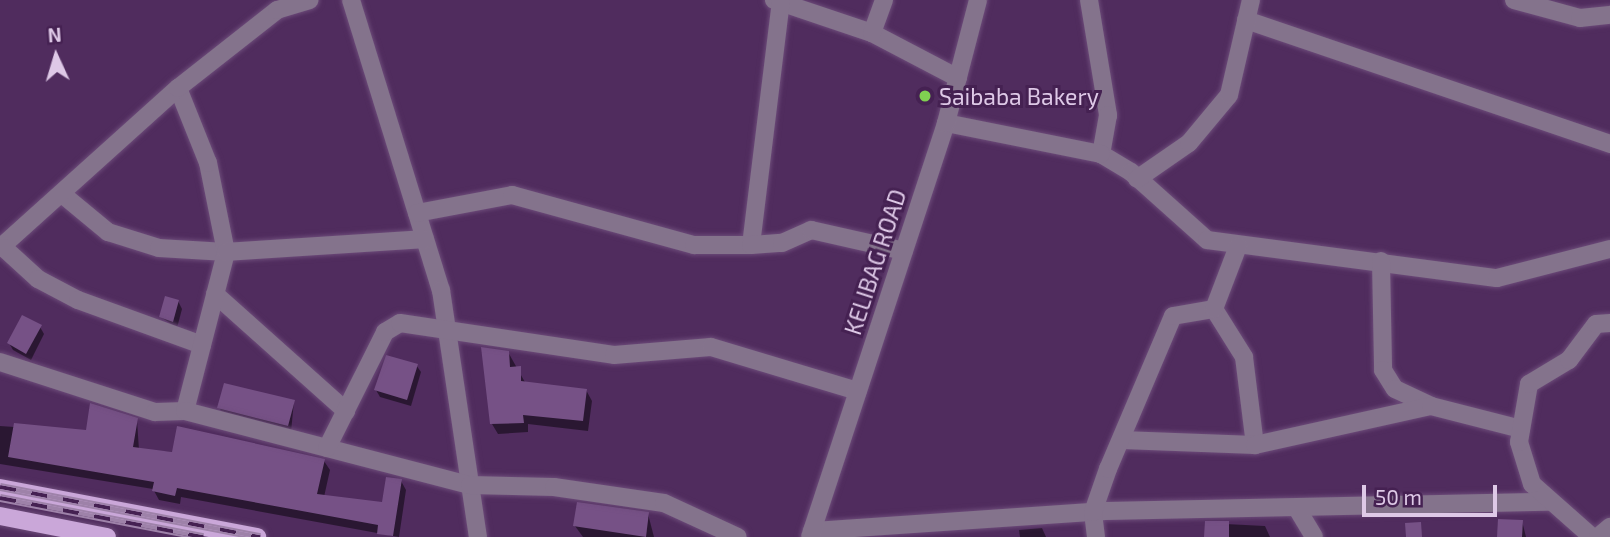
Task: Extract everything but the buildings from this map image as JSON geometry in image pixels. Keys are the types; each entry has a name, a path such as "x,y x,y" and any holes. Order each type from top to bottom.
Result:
{"main road":[{"path":"0,488 257,537"},
{"path":"0,516 107,537"}],"street":[{"path":"202,345 78,300 38,279 2,248 178,88 277,10 309,0"},
{"path":"351,0 425,239 447,329 478,537"},
{"path":"872,33 884,0"},
{"name":"KELIBAG ROAD","path":"811,534 946,123 978,0"},
{"path":"1089,0 1108,115 1101,154"},
{"path":"1138,179 1189,143 1229,95 1251,0"},
{"path":"1514,0 1580,18 1610,15"},
{"path":"751,245 778,1 872,33 958,78"},
{"path":"1246,20 1610,144"},
{"path":"178,88 208,163 226,252 185,411"},
{"path":"946,123 1101,154 1138,179 1207,240 1238,246 1381,261 1497,278 1610,249"},
{"path":"62,194 108,232 159,248 226,252 425,239"},
{"path":"417,213 512,195 694,245 782,243 811,230 904,251"},
{"path":"1214,309 1238,246"},
{"path":"1381,261 1383,370 1395,389 1431,406 1521,429"},
{"path":"215,293 346,411"},
{"path":"1096,537 1093,512 1173,316 1214,309"},
{"path":"1214,309 1244,357 1255,445"},
{"path":"327,448 385,332 400,323 614,355 711,347 858,391"},
{"path":"1592,537 1549,502 1532,484 1521,429 1529,384 1569,360 1596,324 1610,323"},
{"path":"0,362 155,412 185,411 470,485 554,487 664,503 738,537"},
{"path":"1122,440 1255,445 1431,406"},
{"path":"811,534 1093,512 1298,510 1549,502"},
{"path":"1298,510 1314,537"},
{"path":"1598,537 1610,527"}],"railway":[{"path":"0,487 260,537"},
{"path":"0,498 203,537"}],"place":[{"name":"Saibaba Bakery","path":"925,96"}]}
